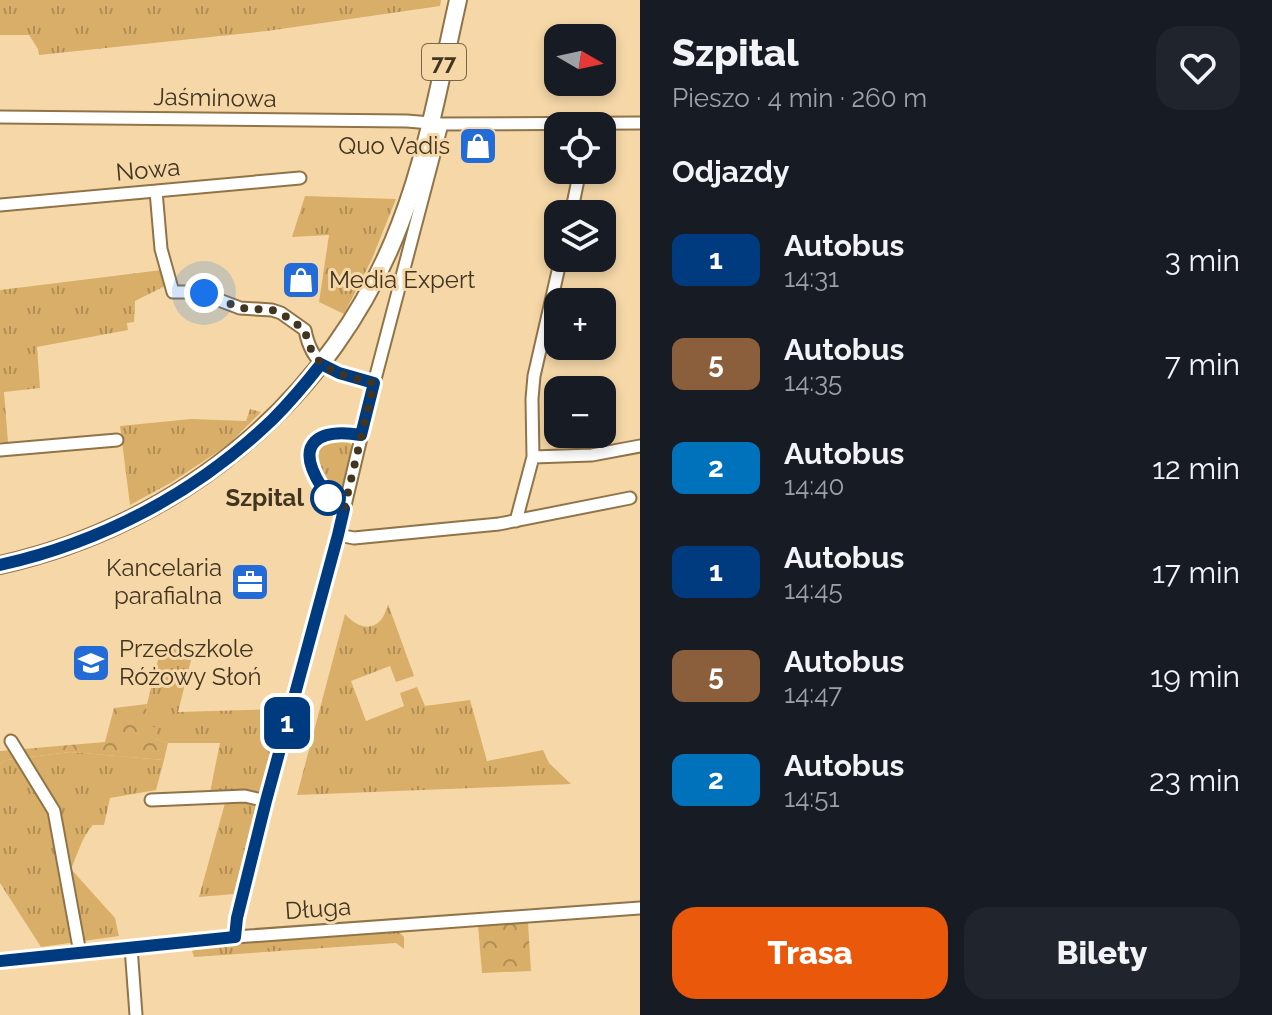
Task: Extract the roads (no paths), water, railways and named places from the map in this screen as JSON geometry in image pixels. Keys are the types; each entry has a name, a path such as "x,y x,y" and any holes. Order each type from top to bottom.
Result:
{"main road":[{"name":"77","path":"0,565 109,530 182,491 264,427 321,364 359,310 386,258 411,196 436,124 458,0"}],"street":[{"name":"Jaśminowa","path":"0,117 544,124"},
{"name":"Jaśminowa","path":"616,123 640,123"},
{"path":"235,937 266,801 338,535 436,124"},
{"name":"Nowa","path":"0,205 300,178"},
{"path":"156,191 161,249 173,292 198,292 240,308 281,313 305,330 308,347 321,364 374,383"},
{"path":"516,521 533,457 534,376 558,272"},
{"path":"0,450 117,440"},
{"path":"533,457 592,455 640,446"},
{"path":"338,535 354,538 516,521 630,498"},
{"path":"11,741 54,811 80,953"},
{"path":"151,800 248,796 266,801"},
{"name":"Długa","path":"0,961 235,937 640,908"},
{"path":"131,947 136,1015"}],"place":[{"name":"Quo Vadis","path":"478,146"},
{"name":"Media Expert","path":"301,280"},
{"name":"Szpital","path":"328,498"},
{"name":"Kancelaria parafialna","path":"250,582"},
{"name":"Przedszkole Różowy Słoń","path":"91,663"}]}
